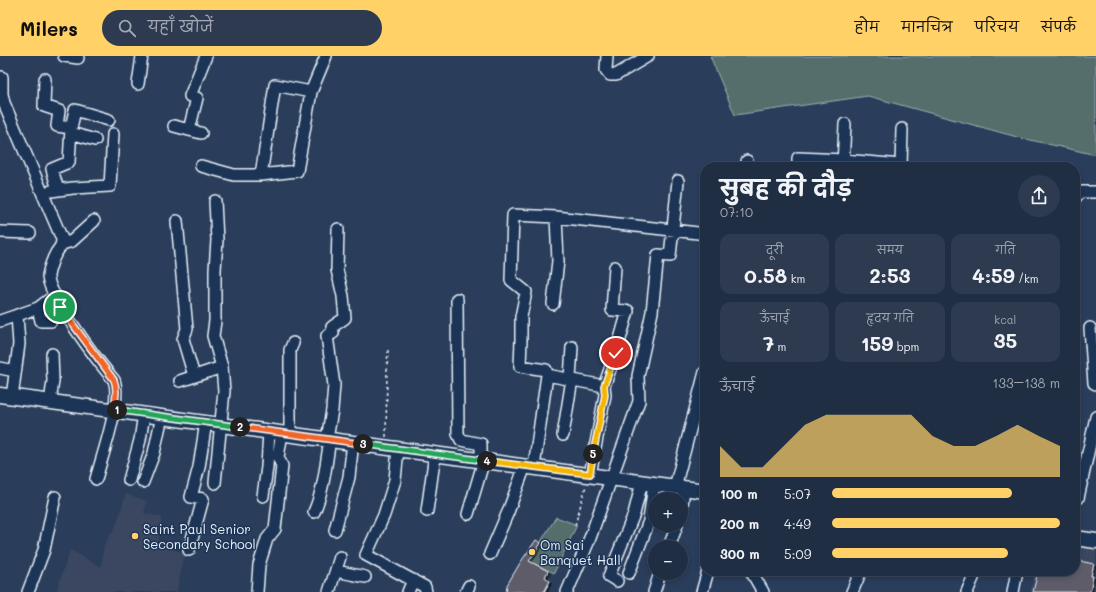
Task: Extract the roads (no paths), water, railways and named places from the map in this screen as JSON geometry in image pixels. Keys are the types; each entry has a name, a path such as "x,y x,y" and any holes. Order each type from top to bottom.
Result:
{"main road":[{"path":"6,396 590,474 700,490"},
{"path":"1080,539 1096,541"}],"street":[{"path":"64,56 78,58"},
{"path":"138,84 142,56"},
{"path":"189,130 197,98 190,96 206,56"},
{"path":"607,56 606,70 610,75 616,75 648,56"},
{"path":"201,166 234,175 261,175 298,171 311,92 322,57"},
{"path":"2,77 2,99 60,234 62,244 60,250 56,253 48,276 49,281 60,307 114,380 116,385 114,410 96,479"},
{"path":"45,79 44,106 59,111 57,126 95,140"},
{"path":"261,175 275,86 311,92"},
{"path":"58,190 52,169 69,162 71,131 75,110 109,120"},
{"path":"844,162 845,124"},
{"path":"174,126 201,133"},
{"path":"901,162 902,129"},
{"path":"43,194 58,190 110,186 113,134"},
{"path":"798,162 798,158 835,162"},
{"path":"567,592 590,538 639,401 638,376 651,315 658,255 670,256 678,181"},
{"path":"1080,192 1096,192"},
{"path":"215,202 217,240 215,270 215,321 213,336 222,366 224,391 215,483"},
{"path":"490,554 530,466 547,375 546,370 520,366 522,340 521,317 526,292 511,280 513,215 556,217 698,233"},
{"path":"553,304 558,261 556,217"},
{"path":"62,244 72,241 94,221"},
{"path":"177,221 187,329 183,339 194,376"},
{"path":"314,512 321,492 325,472 334,386 327,336 334,333 332,327 345,318 343,296 337,270 338,229"},
{"path":"0,232 30,234"},
{"path":"590,474 605,395 604,386 616,353 628,311 612,310 615,267"},
{"path":"0,321 38,308 55,295"},
{"path":"457,299 458,434 461,440 481,444 483,460 468,514"},
{"path":"38,308 41,321 51,321"},
{"path":"6,396 15,371 19,344 17,315"},
{"path":"1090,328 1094,383 1096,384"},
{"path":"257,592 259,565 267,539 275,529 282,466 278,457 280,432 290,350 293,344"},
{"path":"563,435 571,379 572,346"},
{"path":"50,402 53,381 52,354"},
{"path":"180,381 222,366"},
{"path":"0,368 15,371"},
{"path":"547,375 604,386"},
{"path":"680,492 700,395"},
{"path":"129,480 140,440 144,414"},
{"path":"142,482 154,453 162,416"},
{"path":"1080,489 1096,417"},
{"path":"189,550 203,499 191,496 200,467 206,422"},
{"path":"263,496 267,467 280,432"},
{"path":"335,530 349,477 353,442"},
{"path":"392,448 394,480 384,515 366,555 413,580 425,587 428,591"},
{"path":"427,511 435,454"},
{"path":"629,573 649,521 648,483"},
{"path":"617,581 609,576 648,483"},
{"path":"28,592 44,550 55,497"},
{"path":"329,592 340,557"},
{"path":"336,571 365,577"},
{"path":"702,592 707,576"},
{"path":"754,576 763,592"},
{"path":"852,592 859,576"},
{"path":"967,592 974,576"},
{"path":"1012,592 1016,576"},
{"path":"408,592 413,580"},
{"path":"654,592 658,580"}],"place":[{"name":"Saint Paul Senior Secondary School","path":"135,536"},
{"name":"Om Sai Banquet Hall","path":"532,552"}]}
